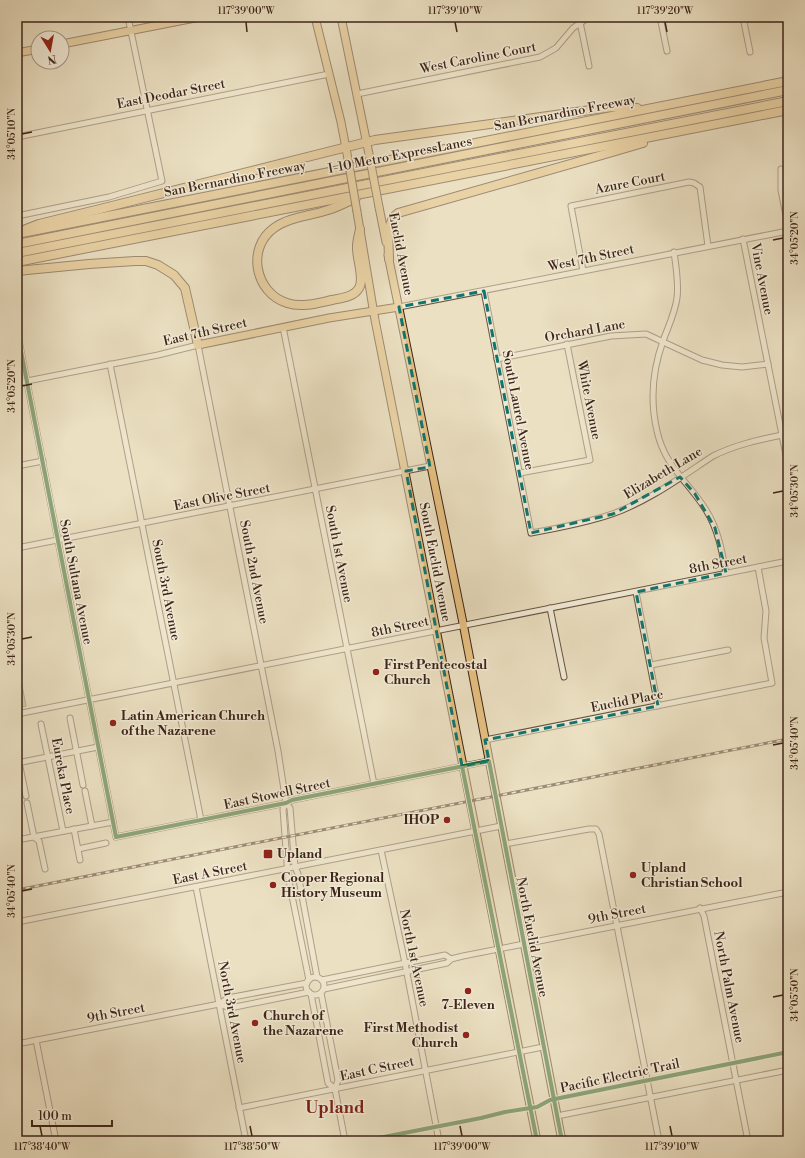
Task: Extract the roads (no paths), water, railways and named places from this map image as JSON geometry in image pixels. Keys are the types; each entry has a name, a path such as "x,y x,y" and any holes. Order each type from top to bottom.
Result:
{"highway":[{"name":"San Bernardino Freeway","path":"17,233 788,81"},
{"name":"I-10 Metro ExpressLanes","path":"17,244 788,90"},
{"name":"I-10 Metro ExpressLanes","path":"17,253 788,101"},
{"path":"17,233 39,224 100,210 346,146 430,132 612,107 654,108"},
{"path":"17,262 788,110"},
{"path":"389,258 390,226 393,218 398,213 681,131"},
{"path":"360,229 356,247 361,278 358,290 352,294 306,305 294,305 277,299 272,295 260,279 258,255 261,242 268,232 281,224 304,216 329,210 370,192"},
{"path":"17,271 135,261 158,264 174,275 185,288 198,345"}],"main road":[{"path":"70,42 200,17"},
{"path":"316,17 346,146 374,311"},
{"path":"342,17 367,142"},
{"path":"17,53 30,51"},
{"name":"Euclid Avenue","path":"367,142 409,358"},
{"name":"East 7th Street","path":"198,345 283,327 399,307"},
{"name":"South Euclid Avenue","path":"374,311 462,766"},
{"name":"South Euclid Avenue","path":"409,358 489,761"},
{"name":"North Euclid Avenue","path":"489,761 562,1141"},
{"path":"462,766 537,1141"}],"street":[{"path":"17,216 109,197 162,181 128,17"},
{"name":"West Caroline Court","path":"357,94 540,58 556,48 573,28 589,17"},
{"path":"660,17 667,51"},
{"path":"743,17 750,52"},
{"path":"580,22 589,66"},
{"name":"East Deodar Street","path":"17,136 329,74"},
{"path":"780,169 781,190 788,226"},
{"name":"Azure Court","path":"583,271 571,206 690,182 700,187 708,246"},
{"name":"West 7th Street","path":"399,307 674,252 788,231"},
{"name":"Vine Avenue","path":"743,239 788,465"},
{"path":"674,252 678,282 677,299 656,362 653,407 657,431 665,455 680,477 695,494 709,516 720,543 726,573"},
{"name":"South Laurel Avenue","path":"484,291 532,533"},
{"name":"South 1st Avenue","path":"283,327 374,784"},
{"name":"South Sultana Avenue","path":"17,331 116,837"},
{"name":"Orchard Lane","path":"497,359 610,336 646,334 702,360 722,365 742,367 768,364"},
{"name":"White Avenue","path":"520,473 590,460 567,344"},
{"name":"East 7th Street","path":"17,383 198,345"},
{"name":"South 2nd Avenue","path":"198,345 283,777 286,803 290,808 295,867 317,977"},
{"name":"South 3rd Avenue","path":"110,364 201,820"},
{"name":"Elizabeth Lane","path":"532,533 587,522 613,514 643,500 725,450 738,445 782,435"},
{"path":"17,466 42,461"},
{"name":"East Olive Street","path":"17,548 430,466"},
{"name":"8th Street","path":"17,714 788,561"},
{"name":"Euclid Place","path":"485,740 772,683 764,638 766,611 758,567"},
{"path":"636,592 658,706"},
{"path":"550,608 564,677"},
{"path":"650,666 728,650"},
{"path":"70,718 84,785"},
{"name":"Eureka Place","path":"41,724 62,831"},
{"path":"18,763 98,747"},
{"path":"17,753 26,796"},
{"name":"East Stowell Street","path":"116,837 489,761"},
{"path":"85,791 92,826"},
{"path":"27,803 34,837 39,841 45,870"},
{"name":"South 2nd Avenue","path":"286,803 283,809 288,876 308,982"},
{"path":"17,840 113,822"},
{"name":"East A Street","path":"17,922 501,826"},
{"name":"Eureka Place","path":"74,829 80,860"},
{"path":"505,844 589,829 596,829 599,834 659,1141"},
{"path":"78,849 106,843"},
{"name":"North 1st Avenue","path":"381,850 407,972 439,1141"},
{"name":"North 3rd Avenue","path":"196,887 246,1141"},
{"name":"9th Street","path":"322,980 446,955 451,958 499,949 700,908 788,892"},
{"name":"North Palm Avenue","path":"700,908 704,916 748,1141"},
{"name":"9th Street","path":"322,991 447,963 451,958"},
{"path":"335,1088 328,1083 310,993 306,988 308,982 317,977 322,980 324,984 322,991 338,1080 335,1088 345,1141"},
{"name":"9th Street","path":"17,1044 219,1004 228,998 308,982"},
{"path":"310,993 316,995 322,991"},
{"name":"9th Street","path":"219,1004 230,1008 310,993"},
{"path":"36,1040 56,1141"},
{"name":"East C Street","path":"239,1108 543,1047"},
{"path":"557,1116 788,1070"}],"railway":[{"path":"17,890 788,739"}],"place":[{"name":"First Pentecostal Church","path":"376,672"},
{"name":"Latin American Church of the Nazarene","path":"113,723"},
{"name":"IHOP","path":"447,820"},
{"name":"Upland","path":"268,854"},
{"name":"Upland Christian School","path":"633,875"},
{"name":"Cooper Regional History Museum","path":"273,885"},
{"name":"7-Eleven","path":"468,991"},
{"name":"Church of the Nazarene","path":"255,1023"},
{"name":"First Methodist Church","path":"466,1035"}],"district":[{"name":"Upland","path":"335,1108"}]}
